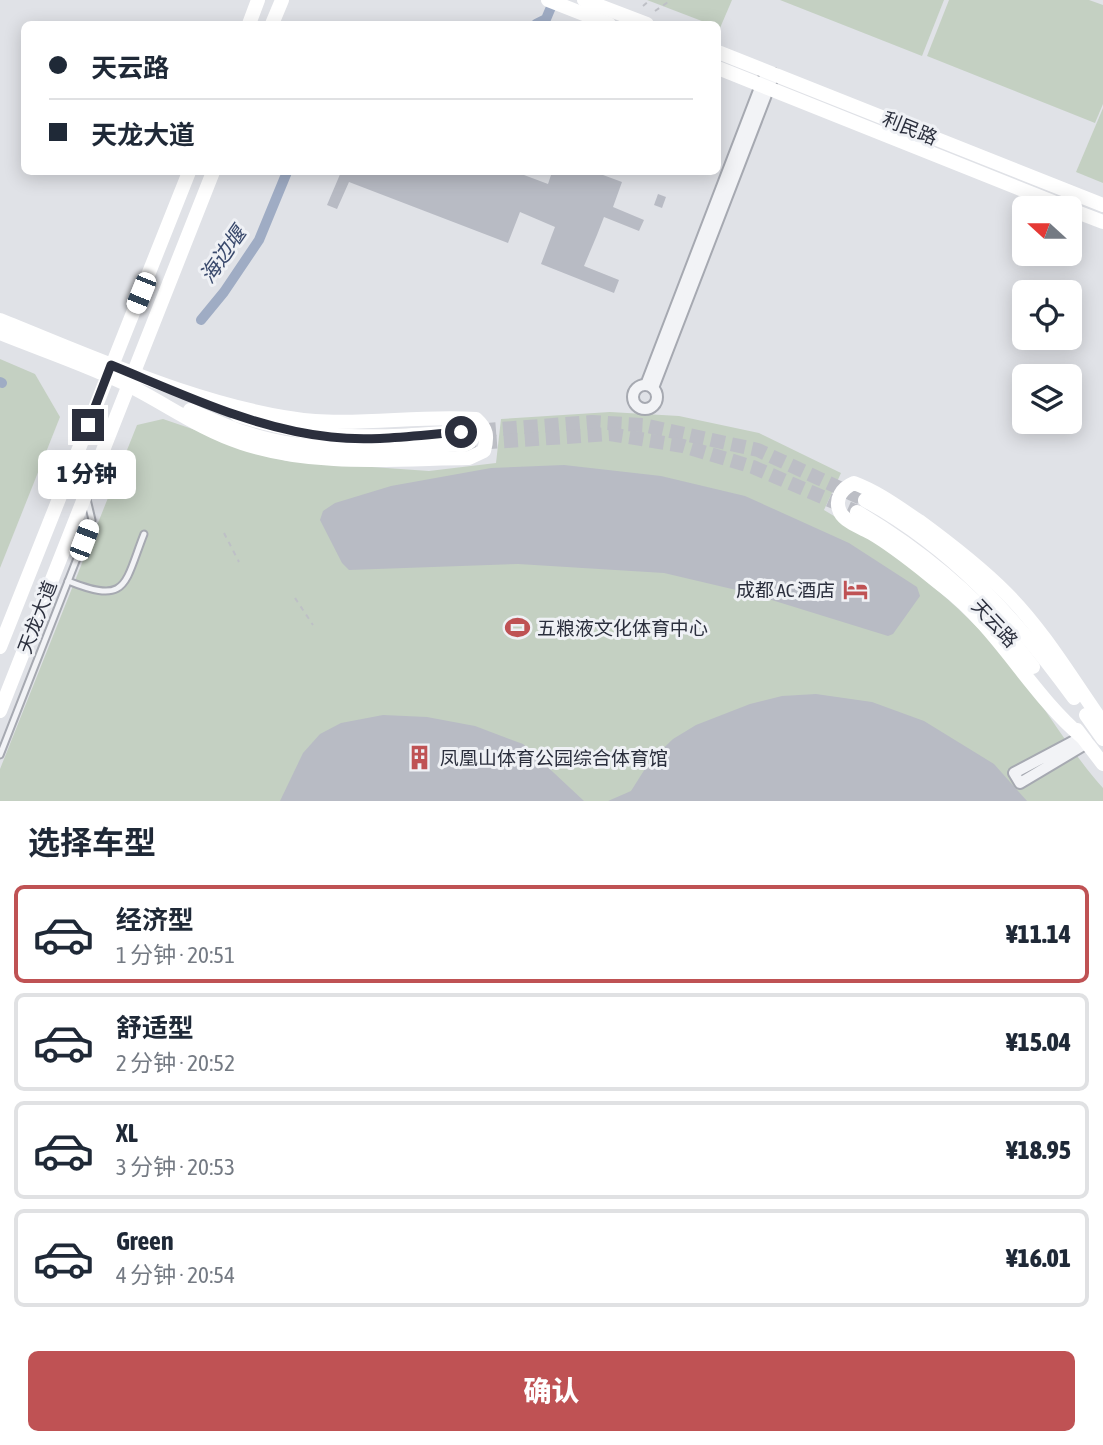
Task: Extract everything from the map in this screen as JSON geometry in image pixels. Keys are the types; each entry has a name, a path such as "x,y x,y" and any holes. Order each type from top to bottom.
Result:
{"street":[{"path":"249,21 258,0"},
{"path":"273,21 282,0"},
{"path":"548,0 601,21"},
{"path":"584,0 639,21"},
{"name":"利民路","path":"721,53 1103,205"},
{"name":"利民路","path":"721,69 1037,196"},
{"path":"649,386 771,72"},
{"name":"天龙大道","path":"0,647 188,175"},
{"name":"天龙大道","path":"0,711 212,175"},
{"name":"利民路","path":"1082,214 1103,222"},
{"path":"0,320 109,371"},
{"path":"0,332 129,379 247,433 288,442 351,449 461,438"},
{"path":"129,379 248,409 315,421 476,419 484,426 488,438 484,451 469,458 346,459 290,454 243,443 215,432 129,379"},
{"path":"1084,740 1063,721 1006,648 948,590 885,541 844,518 839,511 838,500 846,487 854,483 894,503 941,537 1006,593 1033,624 1103,723"},
{"name":"天云路","path":"1103,739 1027,634 982,586 899,521 861,506 951,578 1006,632 1103,764"},
{"path":"1084,740 1020,783 1014,773 1084,740"}],"lane":[{"path":"0,755 92,520 85,492"},
{"path":"68,581 93,591 107,593 117,590 124,585 144,534"}],"path":[{"path":"643,6 650,0"},
{"path":"655,11 671,0"},
{"path":"224,533 239,562"},
{"path":"295,598 313,625"}],"green space":[{"path":"647,0 732,0 721,26 721,21 702,21"},
{"path":"780,0 944,0 922,56"},
{"path":"949,0 1089,0 1103,5 1103,104 1095,123 927,56"},
{"path":"1103,108 1103,183 1076,172"},
{"path":"0,359 35,374 60,417 0,568"},
{"name":"五粮液文化体育中心","path":"610,412 679,416 759,433 841,473 824,510 900,560 968,618 1022,678 1078,758 1103,788 1103,801 0,801 0,769 137,425 163,419 286,461 429,471 496,463 501,419"}],"building":[{"path":"340,175 524,175 548,184 551,175 603,175 622,182 613,207 644,220 639,231 604,217 584,266 619,280 614,293 541,264 555,227 520,212 508,243 349,182 337,209 327,205"},
{"path":"658,194 666,197 662,208 654,205"},
{"path":"564,465 661,476 745,496 849,543 917,587 920,596 893,634 888,636 749,593 664,573 518,564 349,570 342,563 320,520 323,511 335,503 391,486 491,468"},
{"path":"816,694 872,702 924,721 994,764 1027,801 608,801 631,791 650,761 673,739 696,725 750,704 782,696"},
{"name":"凤凰山体育公园综合体育馆","path":"383,715 427,717 475,726 523,744 584,801 280,801 303,753 320,734 341,723"}],"waterway":[{"name":"海边堰","path":"542,21 546,19 554,0"},
{"name":"海边堰","path":"201,320 224,292 259,240 286,175"}],"tunnel":[{"path":"461,432 592,422 643,425 758,450 865,500"},
{"path":"462,444 610,434 683,446 753,467 857,512"}],"place":[{"name":"成都 AC 酒店","path":"855,590"},
{"name":"五粮液文化体育中心","path":"517,628"},
{"name":"凤凰山体育公园综合体育馆","path":"420,758"}],"route":[{"path":"88,425 111,365 213,407 269,425 331,437 370,438 461,432"}]}
